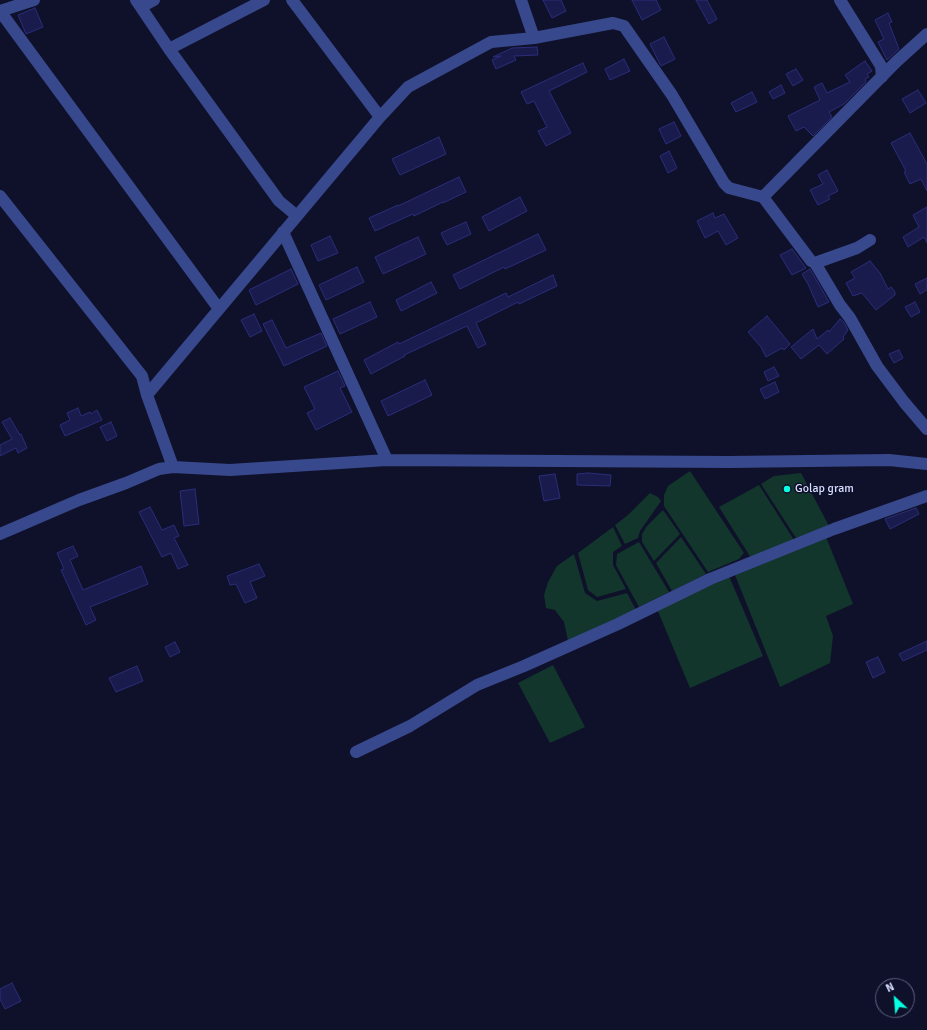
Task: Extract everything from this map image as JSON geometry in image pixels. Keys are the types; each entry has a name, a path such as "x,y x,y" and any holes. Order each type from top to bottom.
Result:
{"street":[{"path":"34,0 0,12 219,309"},
{"path":"154,0 139,3 169,49 279,201 297,216"},
{"path":"169,49 264,0"},
{"path":"292,0 380,116"},
{"path":"521,0 534,38"},
{"path":"840,0 881,66 882,77"},
{"path":"147,395 380,116 408,87 491,42 534,38 613,23 624,26 672,95 724,183 729,188 763,197 811,261 816,263 840,305 850,318 877,366 904,402 927,429"},
{"path":"763,197 896,62 927,34"},
{"path":"0,196 142,376 147,395 173,467"},
{"path":"283,232 387,460"},
{"path":"816,263 857,248 870,240"},
{"path":"0,534 79,500 159,469 173,467 230,470 387,460 728,462 889,460 927,464"},
{"path":"356,752 410,726 477,684 524,666 618,624 710,579 834,528 927,496"}],"green space":[{"path":"690,471 744,553 739,559 708,572 664,506 664,495 668,486"},
{"path":"801,473 829,526 796,538 761,484 774,476"},
{"path":"759,485 794,540 751,558 719,507"},
{"path":"650,493 658,497 661,501 640,531 638,538 625,544 615,525 628,515"},
{"path":"663,510 680,534 654,561 642,542 642,534 647,526"},
{"path":"613,527 622,546 613,552 613,565 626,589 597,597 588,590 578,553"},
{"path":"681,537 706,574 672,591 656,563"},
{"path":"826,537 853,604 826,616 833,636 830,663 780,687 735,575"},
{"path":"639,542 669,592 639,607 616,565 617,554"},
{"path":"574,554 585,593 597,601 627,593 636,610 568,641 564,622 555,610 546,608 544,595 548,582 557,566"},
{"path":"729,576 763,656 690,688 657,609"},
{"path":"553,665 585,727 550,743 518,683"}],"building":[{"path":"543,0 561,0 566,11 552,18"},
{"path":"632,0 656,0 661,10 642,20"},
{"path":"696,0 707,0 717,19 709,24"},
{"path":"35,8 43,27 26,34 18,15"},
{"path":"888,13 892,22 889,23 899,49 887,60 878,42 884,39 875,20"},
{"path":"664,37 675,59 661,66 650,44"},
{"path":"537,47 538,55 514,56 516,60 496,69 492,60 501,56 493,57 512,48"},
{"path":"624,59 630,71 610,80 605,69"},
{"path":"865,61 872,71 867,74 869,77 865,79 866,82 844,104 829,112 832,117 813,136 804,127 796,131 788,116 820,100 814,87 822,83 827,93 850,82 845,75"},
{"path":"583,63 587,72 549,91 571,133 546,146 538,131 547,127 534,101 527,104 521,92"},
{"path":"796,69 803,80 793,86 786,74"},
{"path":"781,85 785,93 773,99 769,92"},
{"path":"918,90 926,103 910,113 902,99"},
{"path":"752,92 757,102 736,112 731,103"},
{"path":"674,122 681,136 666,144 659,129"},
{"path":"910,133 927,164 927,191 921,179 910,184 904,172 906,171 891,143"},
{"path":"439,137 446,154 400,175 392,159"},
{"path":"669,151 677,168 668,173 660,156"},
{"path":"827,170 838,191 828,196 830,199 818,205 810,190 823,184 818,175"},
{"path":"459,177 466,192 414,216 413,214 375,231 369,218"},
{"path":"520,197 527,211 489,231 482,217"},
{"path":"927,207 927,243 924,237 908,247 903,237 919,227 913,215"},
{"path":"713,213 715,218 724,214 738,238 726,245 718,231 705,238 697,221"},
{"path":"466,222 471,234 447,245 441,233"},
{"path":"538,234 546,250 505,269 504,267 460,289 453,275"},
{"path":"330,236 338,253 318,261 311,245"},
{"path":"418,237 426,254 383,274 375,257"},
{"path":"792,249 806,268 792,275 780,255"},
{"path":"870,261 880,273 888,289 891,287 895,292 895,295 876,310 862,293 853,296 846,283 855,278 851,272"},
{"path":"357,267 364,282 326,300 319,285"},
{"path":"291,269 298,284 256,305 249,290"},
{"path":"810,269 829,302 818,307 802,274"},
{"path":"553,275 557,286 519,304 518,302 476,323 486,344 478,348 467,326 404,355 405,356 371,374 364,360 398,342 399,344 506,293 508,297"},
{"path":"927,278 927,290 920,294 915,284"},
{"path":"431,282 437,293 401,311 396,300"},
{"path":"370,302 377,317 340,334 333,319"},
{"path":"915,302 920,312 911,317 905,307"},
{"path":"254,314 262,331 250,337 241,320"},
{"path":"767,316 790,344 784,350 782,348 766,357 761,347 748,332"},
{"path":"840,319 844,322 848,330 843,337 844,339 827,354 819,345 801,359 791,347 813,329 817,339 828,330 829,332"},
{"path":"272,320 286,348 321,333 327,346 284,366 263,324"},
{"path":"899,350 903,358 894,363 889,354"},
{"path":"774,367 779,376 768,381 764,372"},
{"path":"338,371 345,386 340,388 352,412 316,430 307,413 315,409 304,387"},
{"path":"425,380 432,395 388,416 381,401"},
{"path":"775,382 779,392 765,399 760,389"},
{"path":"78,408 81,416 90,412 91,414 97,410 102,420 65,436 60,425 70,420 67,413"},
{"path":"10,418 20,435 21,434 27,448 18,453 16,448 0,456 0,445 12,439 2,422"},
{"path":"111,422 117,436 107,441 100,427"},
{"path":"588,473 611,475 610,486 577,485 577,474"},
{"path":"555,474 560,498 544,501 539,476"},
{"path":"195,489 199,524 184,526 180,491"},
{"path":"150,507 162,530 174,525 179,536 174,538 188,565 178,569 171,553 162,557 139,512"},
{"path":"916,508 919,514 890,529 885,519"},
{"path":"73,546 78,556 70,560 83,590 141,566 148,584 90,607 96,620 86,625 61,570 64,569 57,553"},
{"path":"259,564 265,576 250,582 257,598 245,603 236,584 230,585 227,576"},
{"path":"927,641 927,650 903,661 899,654"},
{"path":"175,642 180,652 170,657 165,647"},
{"path":"878,657 885,672 873,678 866,662"},
{"path":"137,666 143,681 116,692 109,678"},
{"path":"12,983 21,1001 5,1009 0,999 0,989"}],"place":[{"name":"Golap gram","path":"787,489"}]}
